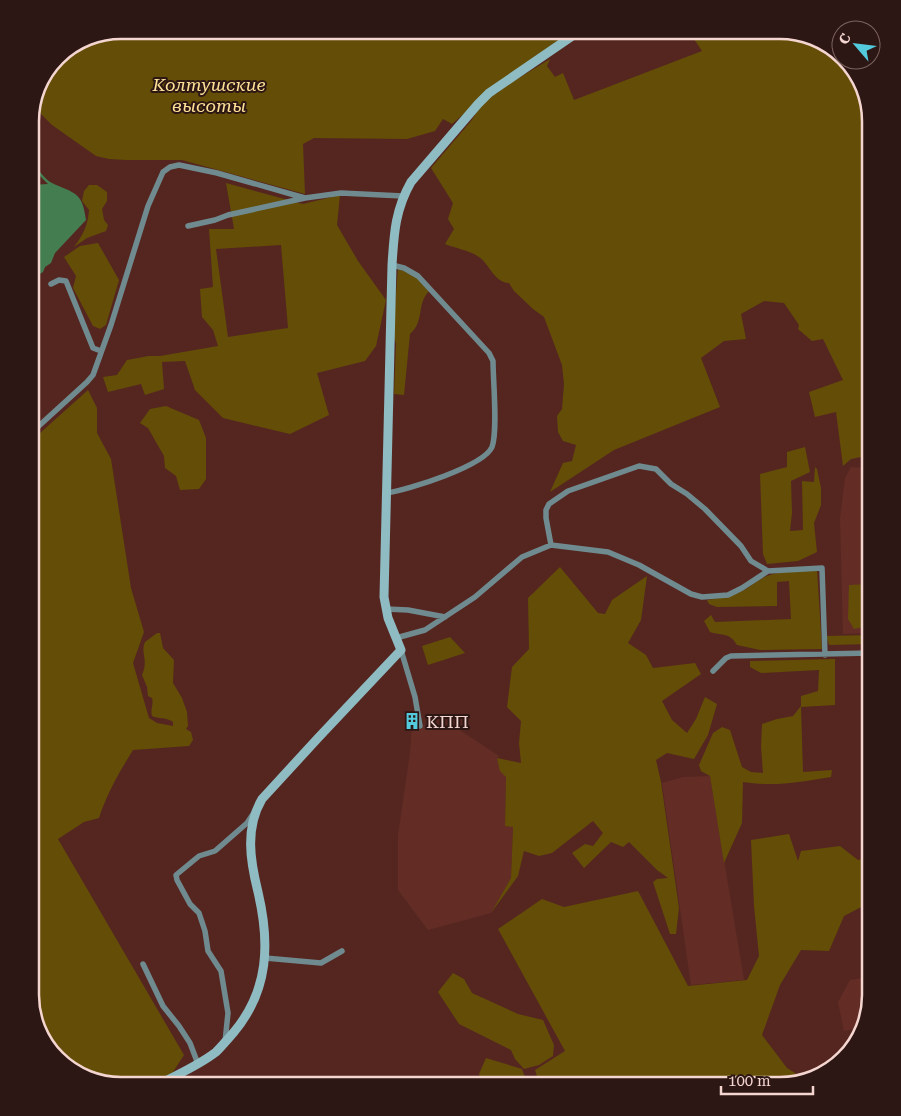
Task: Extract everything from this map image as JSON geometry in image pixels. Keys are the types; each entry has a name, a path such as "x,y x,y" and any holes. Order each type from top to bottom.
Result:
{"street":[{"path":"420,726 415,697 386,609 384,597 394,226 403,196 411,182 454,130 489,93 568,39"},
{"path":"39,426 93,375 156,185 163,172 170,167 179,165 217,173 305,198"},
{"path":"188,226 305,198 341,193 403,196"},
{"path":"387,492 401,491 421,484 483,457 492,446 494,434 493,361 489,353 418,276 404,268 392,266"},
{"path":"50,284 59,280 66,281 93,348 102,351"},
{"path":"551,545 546,518 546,510 549,504 568,491 639,466 656,469 671,484 687,494 705,509 741,546 751,561 768,571"},
{"path":"396,638 425,630 474,597 522,557 551,545 608,552 639,566 691,594 702,597 728,595 768,571 822,568 824,655"},
{"path":"386,609 408,610 445,617"},
{"path":"225,1042 228,1013 221,971 208,951 205,931 199,913 190,904 176,875 199,856 215,851 247,823 262,799 401,650"},
{"path":"713,670 731,656 862,653"},
{"path":"174,1077 198,1064 216,1051 251,1008 256,997 265,958 264,926 250,853 252,828 257,808"},
{"path":"265,958 321,963 342,951"},
{"path":"143,964 163,1006 190,1043 198,1064"}],"shaded area":[{"path":"39,171 52,183 72,192 80,198 86,220 55,253 51,263 39,274 39,184 48,184 39,175"},
{"path":"851,467 862,468 862,633 843,634 840,518 845,478"},
{"path":"412,725 458,729 499,756 497,758 506,776 505,826 513,827 511,878 491,913 428,930 398,890 398,835 410,753"},
{"path":"710,776 744,980 691,985 662,783 683,777"},
{"path":"862,978 862,1006 855,1029 844,1031 838,1002 850,980"}],"green space":[{"name":"Колтушские высоты","path":"560,39 501,81 501,89 550,59 547,66 555,77 563,73 574,100 702,51 694,39 785,39 806,43 831,57 831,70 844,70 856,90 862,110 862,457 851,459 843,466 836,412 815,417 809,392 843,380 823,339 812,341 798,329 799,325 784,303 764,301 741,314 746,339 724,341 701,358 720,407 614,450 550,492 563,463 572,461 576,445 563,441 558,432 557,416 562,409 564,384 562,365 544,317 514,291 509,283 500,280 479,257 445,244 454,229 448,219 453,203 431,168 471,121 487,96 498,93 499,83 452,124 443,119 435,131 407,139 314,138 303,144 305,194 182,160 126,160 96,156 52,125 40,113 45,90 53,75 63,63 75,53 105,40"},
{"path":"226,183 303,204 340,195 337,225 358,261 386,300 376,346 365,361 317,373 329,415 290,434 223,418 195,390 185,361 162,362 164,389 145,395 141,384 108,392 103,377 117,375 127,360 218,346 213,330 202,317 200,289 213,287 209,229 234,229","holes":["281,245 288,328 228,337 216,249"]},
{"path":"89,185 97,185 107,192 107,201 102,209 104,220 108,225 106,231 87,238 74,247 88,220 89,210 82,201 84,191"},
{"path":"98,243 119,280 106,325 100,329 93,326 73,288 76,276 64,257 80,246"},
{"path":"398,268 417,278 429,291 425,296 415,329 410,334 404,395 394,394 396,344 393,333"},
{"path":"88,390 97,408 97,433 111,459 131,588 144,632 133,663 149,718 157,723 173,726 171,720 152,716 153,702 152,698 148,696 147,687 142,675 145,665 143,650 145,642 157,633 160,633 163,648 174,660 173,683 182,698 187,712 188,726 186,729 191,732 193,740 189,746 133,750 110,791 99,818 84,822 58,839 184,1055 173,1072 165,1077 110,1077 80,1066 63,1053 53,1041 47,1031 40,1011 39,434"},
{"path":"166,406 199,420 206,438 206,479 199,489 180,490 176,476 165,468 164,456 148,428 140,423 150,409"},
{"path":"805,447 810,472 791,481 792,513 790,531 803,530 802,481 814,482 815,467 821,488 821,505 814,523 817,552 798,561 767,564 763,554 760,474 787,467 787,452"},
{"path":"560,567 598,613 605,614 612,600 647,576 641,620 628,643 646,655 653,668 695,663 701,674 662,701 672,720 687,733 696,719 705,697 717,704 708,735 694,759 667,753 656,760 661,782 679,908 676,934 670,934 653,882 657,879 668,878 657,870 629,842 623,847 611,842 584,868 572,853 585,844 593,846 603,833 593,821 552,853 539,856 524,851 518,876 491,913 511,878 513,827 505,826 506,777 500,771 497,758 521,763 519,743 521,721 507,707 512,667 529,649 528,598"},
{"path":"817,569 822,649 760,650 737,645 728,636 710,632 704,621 711,615 715,622 791,619 789,581 777,582 777,606 717,607 709,604 707,600 739,592 772,574"},
{"path":"862,584 862,627 854,629 848,619 849,585"},
{"path":"862,635 862,644 829,645 826,636"},
{"path":"450,637 465,653 428,665 422,646"},
{"path":"835,659 835,705 801,707 803,772 832,770 831,777 776,784 743,782 742,823 724,863 710,776 701,771 699,765 713,733 722,727 730,730 742,767 751,772 763,773 762,724 793,716 801,706 801,696 818,691 819,670 761,673 750,667 750,661"},
{"path":"789,834 798,861 801,851 840,846 858,860 862,859 862,907 844,916 829,951 801,950 780,985 762,1035 787,1068 798,1075 791,1077 537,1077 535,1070 565,1051 498,929 542,899 564,907 638,891 688,986 747,980 759,956 754,906 751,840"},
{"path":"453,973 464,979 472,993 518,1014 543,1020 554,1045 553,1056 539,1065 524,1069 515,1059 511,1050 459,1024 438,992"},
{"path":"486,1058 522,1069 525,1077 480,1077 479,1074"}],"place":[{"name":"КПП","path":"412,721"}]}
